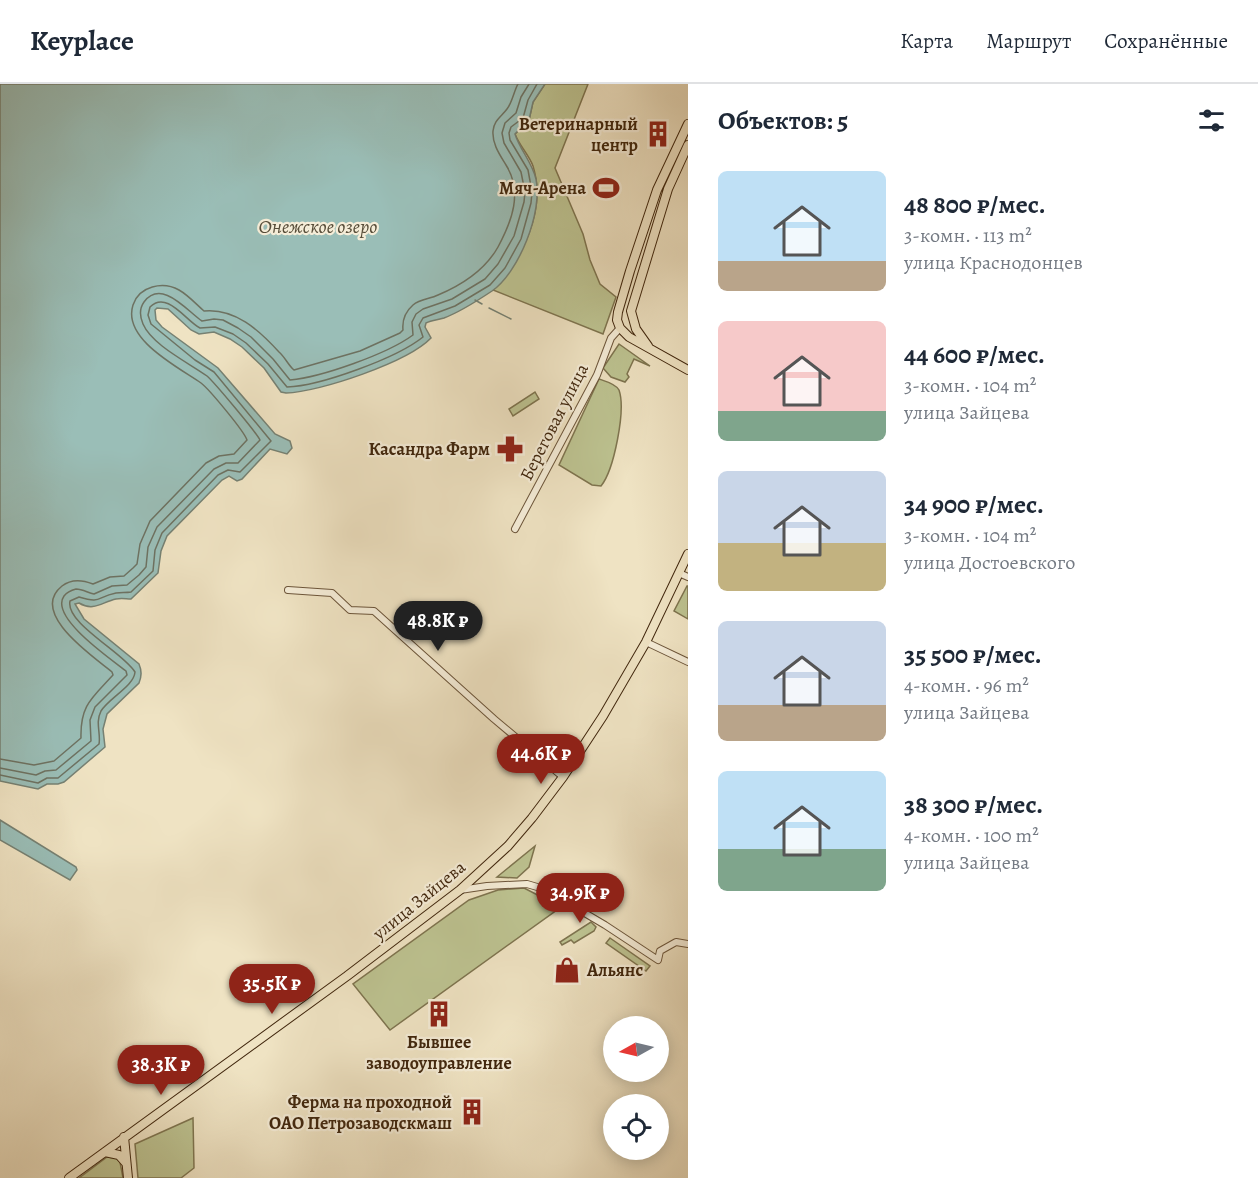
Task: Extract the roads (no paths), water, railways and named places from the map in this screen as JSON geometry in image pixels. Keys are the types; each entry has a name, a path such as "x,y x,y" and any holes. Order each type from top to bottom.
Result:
{"main road":[{"path":"688,124 657,190 618,312 618,324 636,342 688,370"},
{"path":"649,347 632,320 631,311 659,215 688,145"},
{"path":"618,324 628,327 632,320"},
{"name":"улица Зайцева","path":"69,1178 347,976 460,890 508,846 563,777 603,716 646,642 688,554"},
{"path":"124,1137 128,1178"},
{"path":"105,1152 119,1155 126,1164"}],"street":[{"name":"Береговая улица","path":"515,529 597,375 618,324"},
{"path":"679,573 688,577"},
{"path":"288,590 332,593 350,610 374,611 494,719 563,777"},
{"path":"646,642 688,662"},
{"path":"460,890 527,884 544,889 658,960 660,951 676,942 688,944"}],"water":[{"name":"Онежское озеро","path":"0,84 545,84 533,102 529,120 515,134 534,173 537,193 532,224 520,256 502,282 492,291 456,313 426,323 425,327 431,338 403,357 341,381 286,393 281,392 264,368 230,339 214,332 199,334 191,330 168,309 157,308 155,310 156,320 162,327 218,368 275,434 290,441 292,448 287,454 270,449 242,479 237,481 229,476 222,480 167,536 161,551 158,573 131,599 116,599 89,607 79,603 75,604 84,619 139,664 141,678 139,683 107,714 103,729 105,747 64,782 47,784 38,789 0,781"},
{"path":"0,820 76,867 77,870 70,880 0,840"}],"waterway":[{"path":"475,300 482,304"},
{"path":"489,308 511,319"}],"place":[{"name":"Ветеринарный центр","path":"658,134"},
{"name":"Мяч-Арена","path":"606,188"},
{"name":"Касандра Фарм","path":"510,449"},
{"name":"Альянс","path":"567,970"},
{"name":"Бывшее заводоуправление","path":"439,1014"},
{"name":"Ферма на проходной ОАО Петрозаводскмаш","path":"472,1112"}]}
